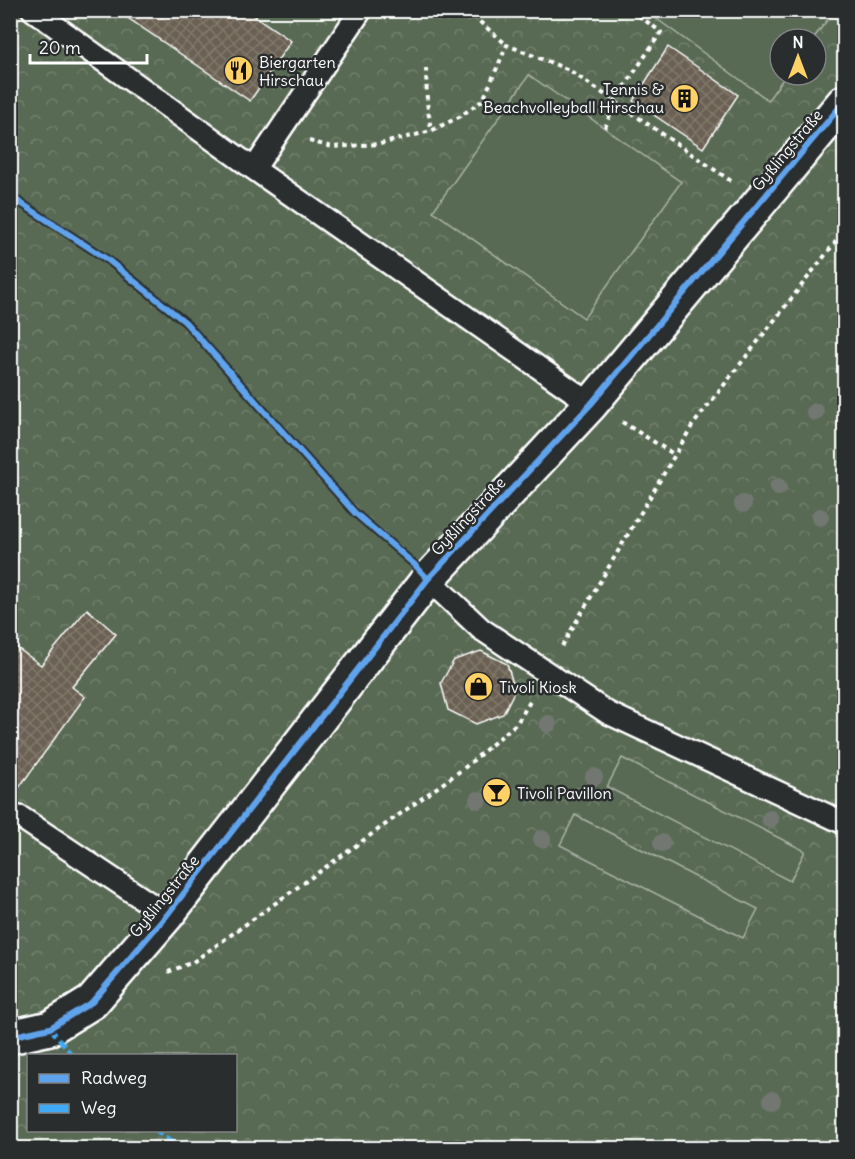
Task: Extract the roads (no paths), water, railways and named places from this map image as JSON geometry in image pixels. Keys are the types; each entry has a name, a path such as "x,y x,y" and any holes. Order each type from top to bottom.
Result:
{"street":[{"name":"Gyßlingstraße","path":"10,1037 50,1028 92,1002 167,915 428,579 591,404 844,102"}],"lane":[{"path":"33,10 254,169 591,404"},
{"path":"254,169 361,10"},
{"path":"428,579 481,629 608,713 844,823"},
{"path":"20,817 167,915"}],"place":[{"name":"Biergarten Hirschau","path":"238,71"},
{"name":"Tennis & Beachvolleyball Hirschau","path":"685,98"},
{"name":"Tivoli Kiosk","path":"478,687"},
{"name":"Tivoli Pavillon","path":"496,793"}]}
